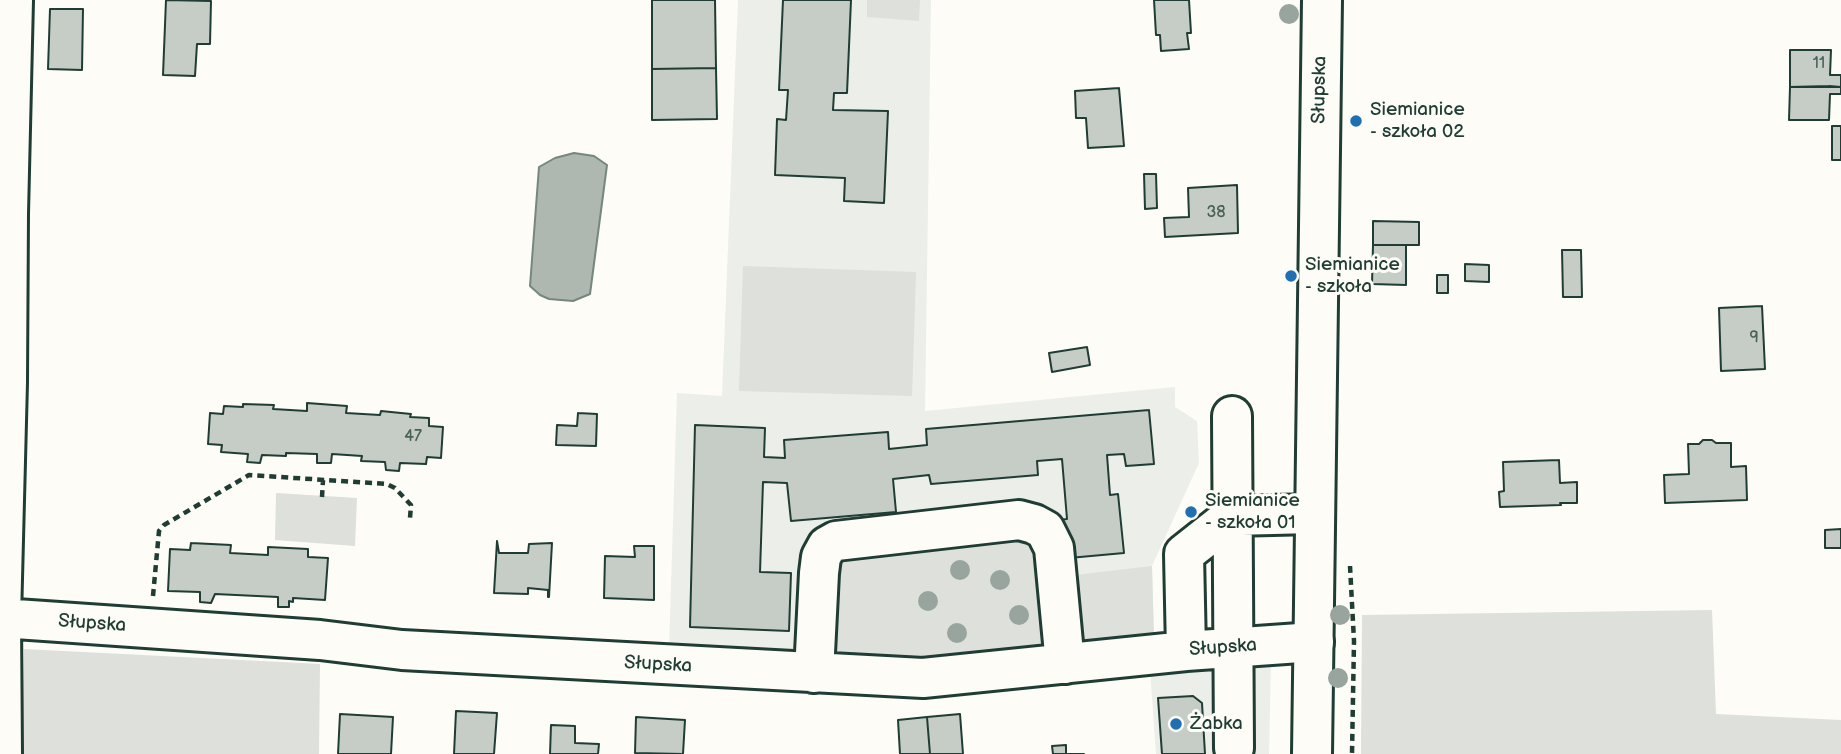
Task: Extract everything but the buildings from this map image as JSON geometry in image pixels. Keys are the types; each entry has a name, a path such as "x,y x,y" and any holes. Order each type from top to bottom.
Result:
{"street":[{"path":"2,754 6,45 13,0"},
{"name":"Słupska","path":"1312,754 1322,0"},
{"path":"1232,416 1234,748"},
{"path":"1186,651 1184,554 1233,516 1314,514"},
{"path":"814,673 818,573 821,557 827,546 836,541 1019,520 1045,530 1054,548 1065,664"},
{"name":"Słupska","path":"1,618 320,640 402,650 923,678 1186,651 1314,642"}],"path":[{"path":"153,628 159,531 164,525 249,475 387,484 395,488 411,505 411,519"},
{"path":"322,496 323,480"}],"shaded area":[{"path":"738,0 931,0 925,411 1175,387 1175,407 1197,421 1199,463 1152,566 1154,637 929,660 669,651 677,393 722,396"},
{"path":"867,0 920,0 919,21 867,17"},
{"path":"574,153 594,156 607,165 590,294 573,301 549,299 530,286 539,167 555,158"},
{"path":"743,266 916,272 912,396 739,391"},
{"path":"276,493 357,498 355,546 275,540"},
{"path":"1017,539 1031,548 1036,556 1043,648 930,660 826,657 832,569 843,558"},
{"path":"1152,566 1154,637 1080,644 1075,575"},
{"path":"1712,610 1716,714 1841,720 1841,754 1361,754 1362,615"},
{"path":"24,649 320,664 319,754 22,754"},
{"path":"1271,660 1269,754 1156,754 1150,670"}],"place":[{"name":"Siemianice - szkoła 02","path":"1356,121"},
{"name":"Siemianice - szkoła","path":"1291,276"},
{"name":"Siemianice - szkoła 01","path":"1191,512"},
{"name":"Żabka","path":"1176,724"}]}
